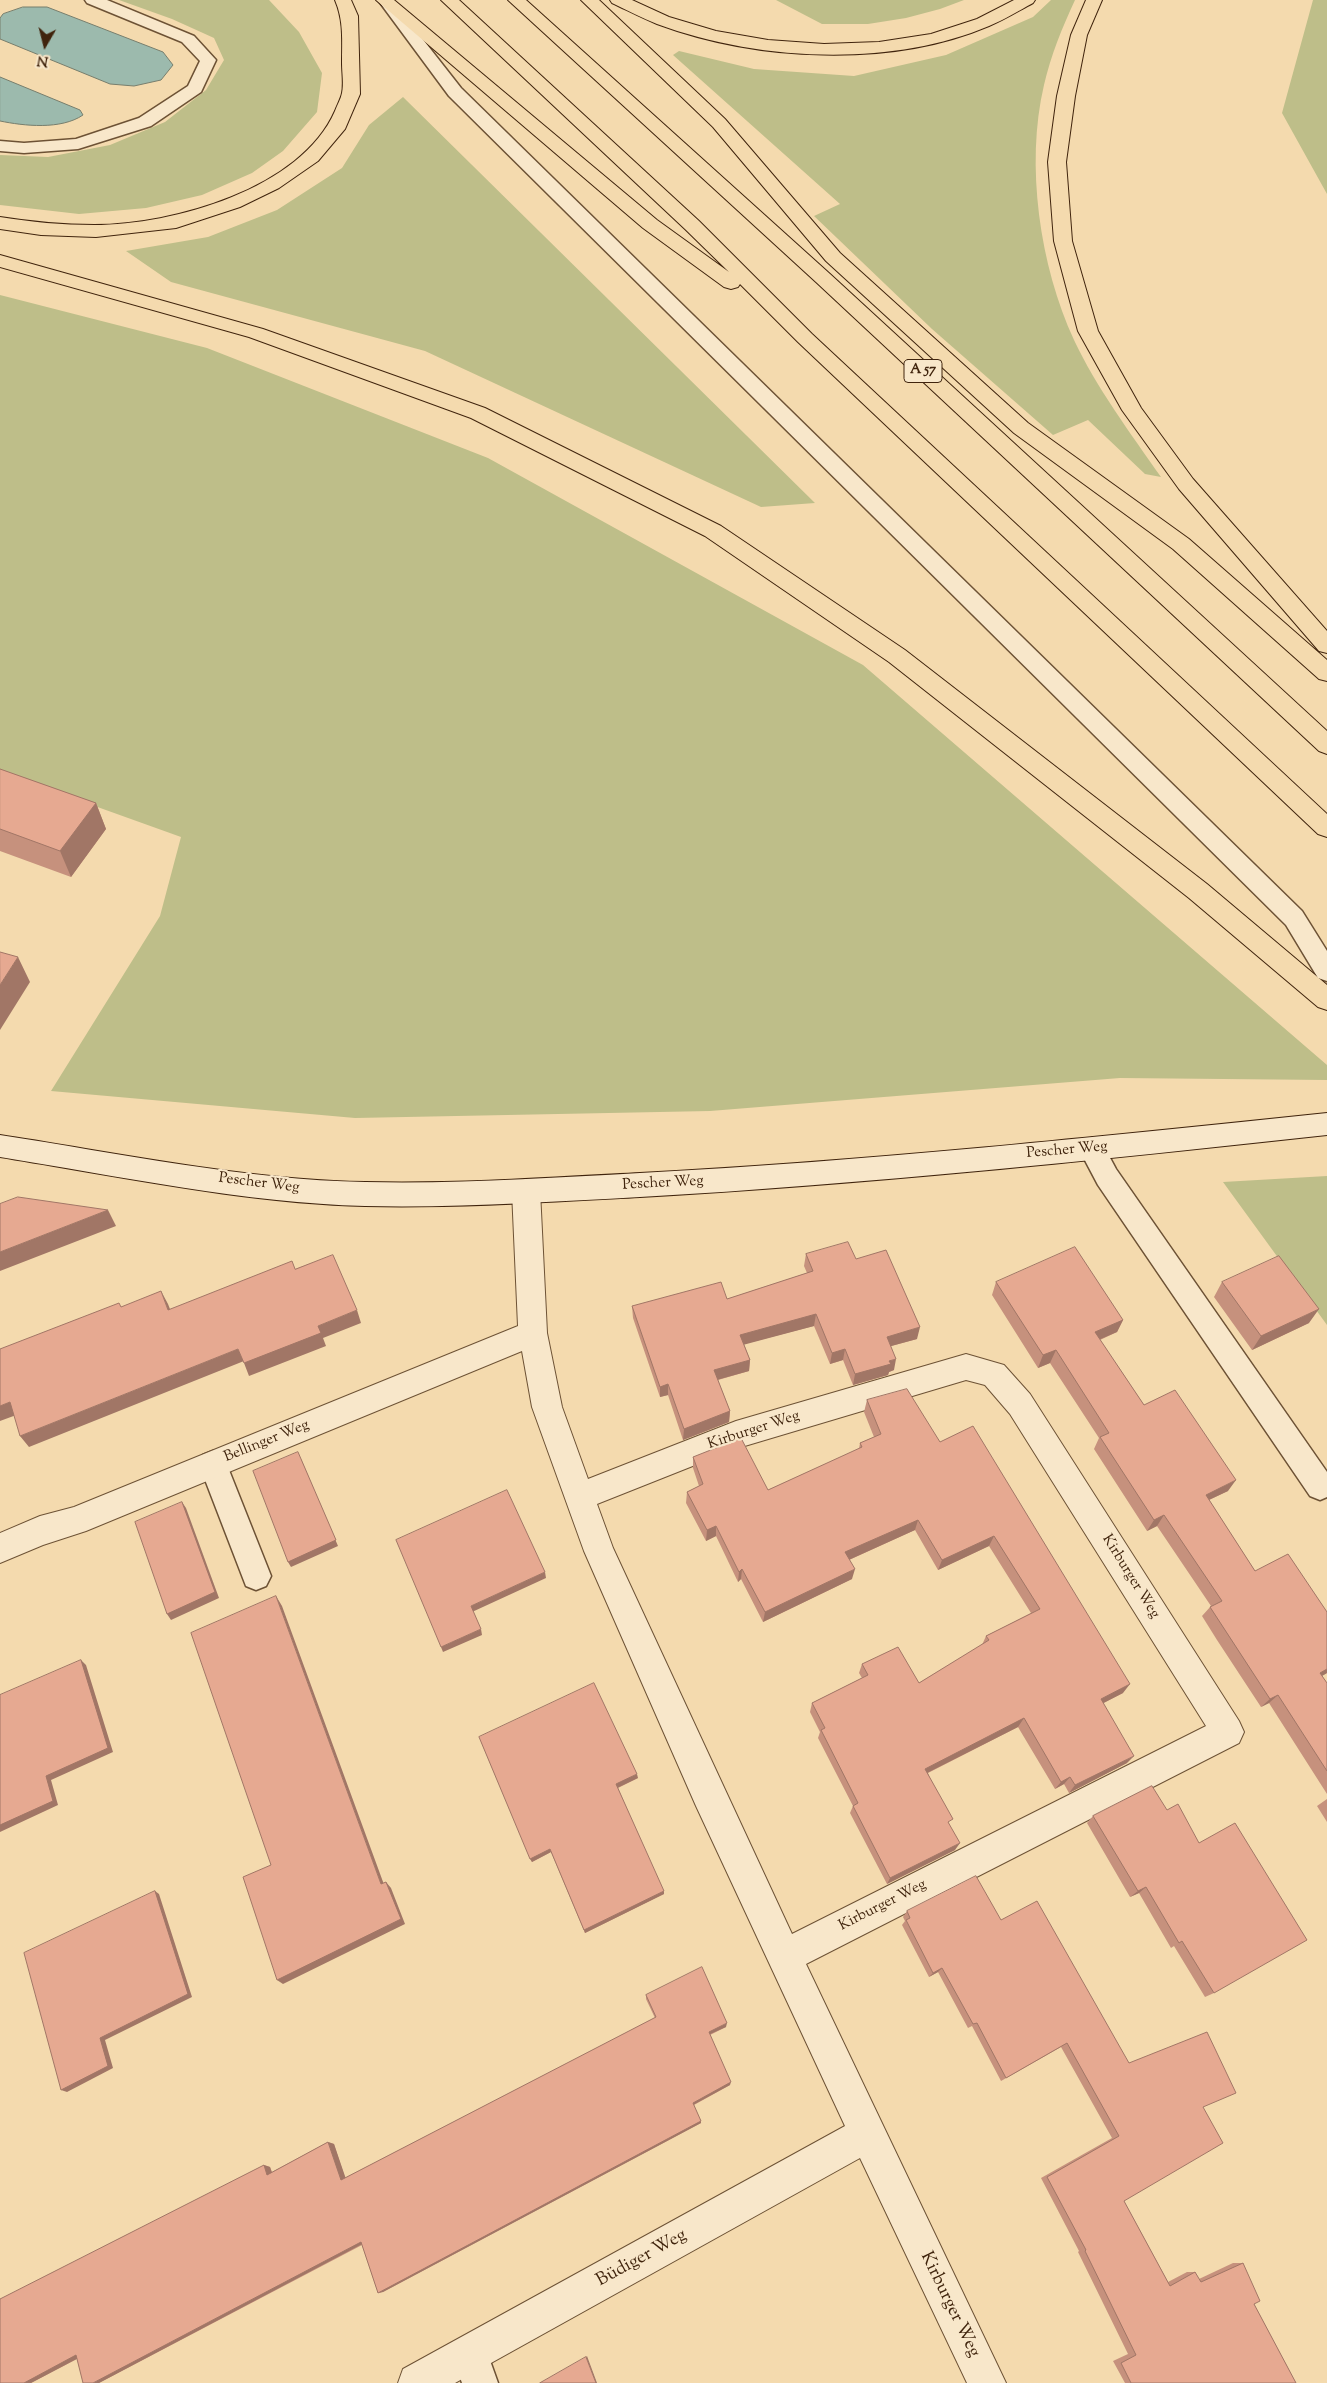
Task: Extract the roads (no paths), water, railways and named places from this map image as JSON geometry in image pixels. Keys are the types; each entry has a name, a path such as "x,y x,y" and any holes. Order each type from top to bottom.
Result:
{"highway":[{"path":"0,223 41,229 96,231 176,222 234,203 273,184 312,157 336,129 351,94 350,16 343,0"},
{"path":"384,0 650,224 805,338"},
{"path":"449,0 692,225 805,338 1327,828"},
{"name":"A 57","path":"516,0 822,278 1327,745"},
{"path":"589,0 719,123 833,257 1021,428 1181,544 1327,673"},
{"path":"618,0 637,10 692,30 755,42 835,49 874,48 920,42 963,30 1009,12 1027,0"},
{"path":"1094,0 1078,35 1066,96 1057,162 1063,240 1088,331 1132,410 1186,484 1239,547 1327,644"},
{"path":"0,261 256,333 478,413 713,532 897,656 1198,891 1327,1000"}],"street":[{"name":"Pescher Weg","path":"0,1146 252,1184 364,1194 526,1191 734,1180 1092,1149 1327,1124"},
{"name":"Kirburger Weg","path":"526,1191 533,1333 547,1407 602,1559 867,2134 986,2383"},
{"name":"Bellinger Weg","path":"0,1548 40,1531 75,1521 533,1333"},
{"name":"Kirburger Weg","path":"580,1497 736,1435 966,1367 994,1374 1020,1404 1228,1732 785,1956"},
{"name":"Büdiger Weg","path":"417,2383 475,2369 867,2134"}],"lane":[{"path":"0,146 24,148 78,144 145,122 195,89 208,60 188,38 93,0"},
{"path":"384,0 455,92 1294,918 1327,971"},
{"path":"1092,1149 1107,1177 1320,1486"},
{"path":"213,1464 256,1576"}]}
